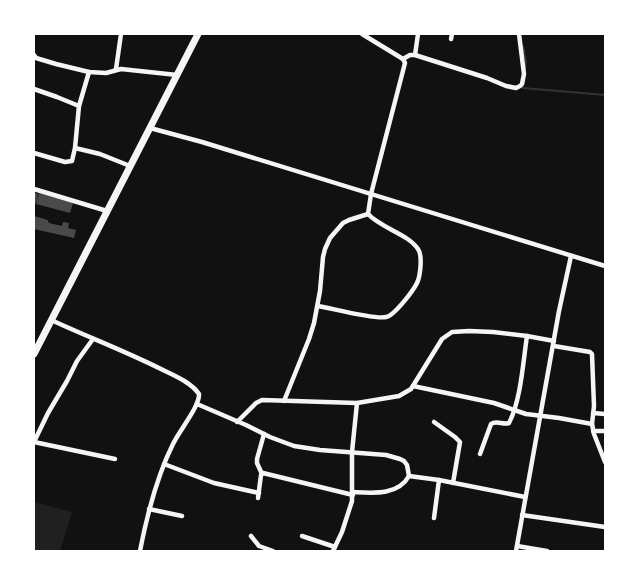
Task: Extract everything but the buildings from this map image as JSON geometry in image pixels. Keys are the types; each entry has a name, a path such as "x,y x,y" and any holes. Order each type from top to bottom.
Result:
{"main road":[{"path":"34,354 198,34"}],"street":[{"path":"116,69 121,34"},
{"path":"362,34 403,59"},
{"path":"415,55 418,34"},
{"path":"403,59 407,56 415,55 516,88 522,84 524,74 519,34"},
{"path":"34,59 90,72 106,73 116,69 177,75"},
{"path":"368,214 371,194 404,63 403,59"},
{"path":"34,153 66,162 72,161 74,158 79,106 90,72"},
{"path":"34,89 79,106"},
{"path":"150,128 605,266"},
{"path":"75,148 108,157 130,166"},
{"path":"34,189 107,211"},
{"path":"318,306 382,318 388,317 397,309 415,286 419,278 421,256 418,249 404,237 388,229 368,214"},
{"path":"284,401 309,340 318,306 323,256 327,244 343,223 368,214"},
{"path":"546,551 516,549 561,299 571,256"},
{"path":"51,320 171,374 188,384 199,394 199,400 178,434 164,464 149,509 140,551"},
{"path":"238,422 259,401 357,403 399,396 413,386 442,339 452,332 474,331 527,336 592,352 592,424 605,462"},
{"path":"480,454 491,424 494,422 508,423 514,411 520,388 527,336"},
{"path":"93,339 77,361 34,442 115,459"},
{"path":"413,386 494,403 526,414 592,424"},
{"path":"302,536 334,549 350,508 353,494 352,452 357,403"},
{"path":"197,404 294,446 386,455 400,459 407,465 409,476 404,484 396,489 353,494 262,474"},
{"path":"593,413 605,414"},
{"path":"434,422 460,442 453,483"},
{"path":"593,431 605,431"},
{"path":"164,464 214,483 259,495 262,474 257,460 264,434"},
{"path":"409,476 439,480 525,498"},
{"path":"434,518 439,480"},
{"path":"149,509 182,516"},
{"path":"522,515 605,527"},
{"path":"251,536 259,546 273,551"}],"shaded area":[{"path":"34,502 72,512 60,551 34,551"}],"waterway":[{"path":"523,46 526,62 525,69"},
{"path":"523,86 523,88 605,95"}]}
